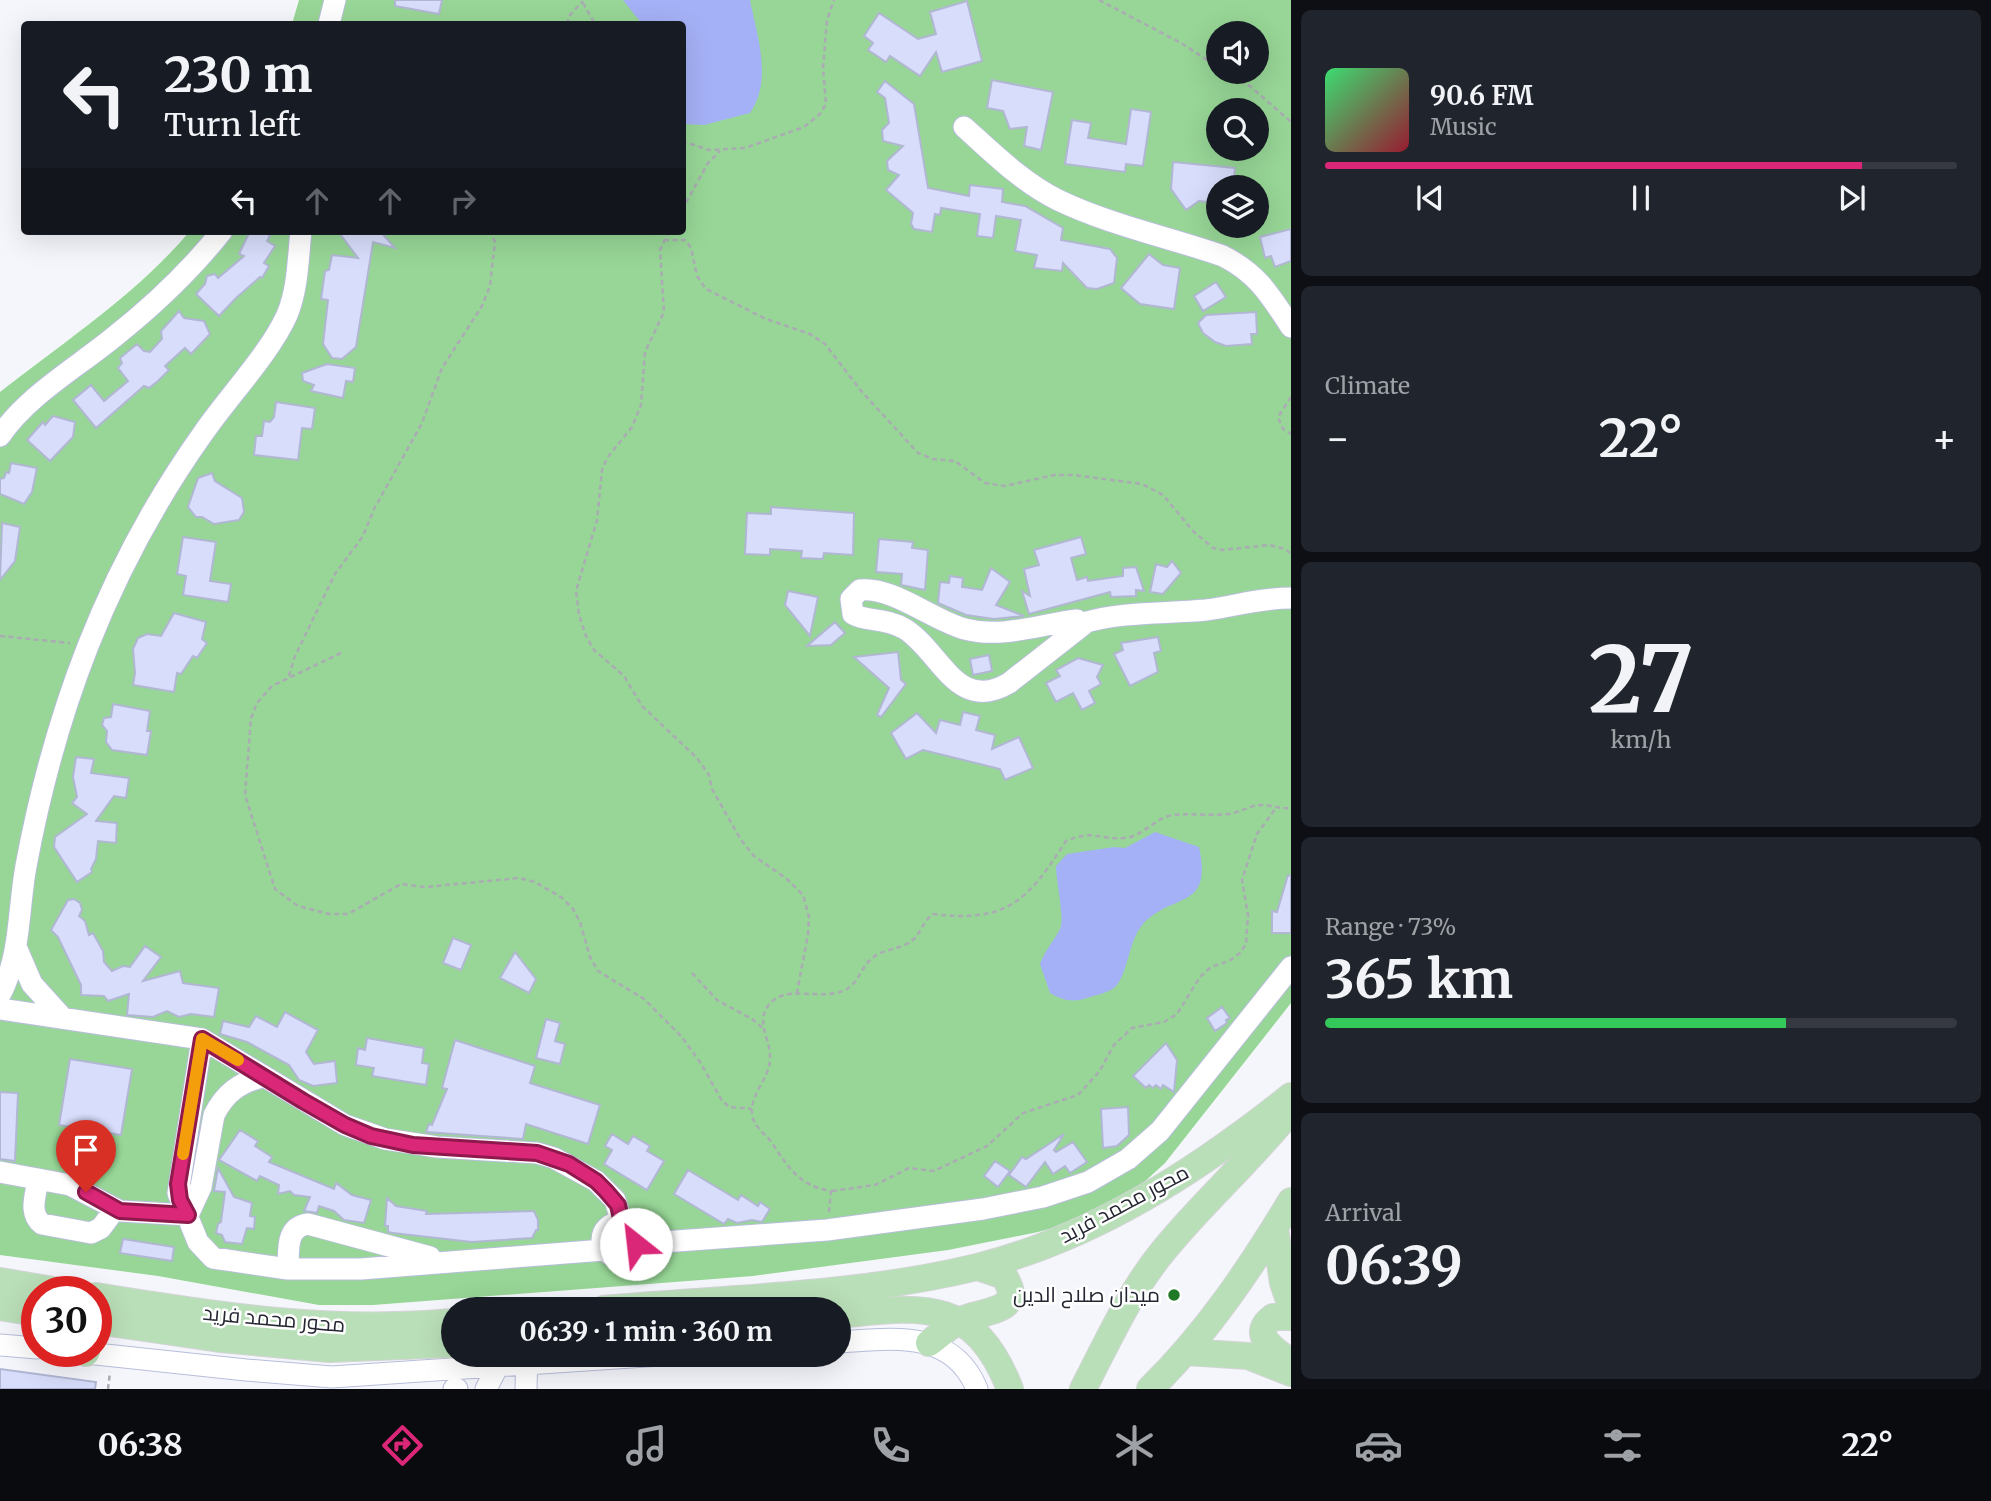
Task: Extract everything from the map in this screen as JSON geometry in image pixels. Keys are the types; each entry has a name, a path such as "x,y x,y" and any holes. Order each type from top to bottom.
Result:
{"main road":[{"name":"محور محمد فريد","path":"742,1297 846,1288 978,1266 1050,1243 1110,1216 1221,1149 1291,1096"},
{"path":"1083,1389 1150,1269 1193,1217 1218,1193 1291,1110"},
{"path":"1150,1389 1186,1352 1229,1298 1291,1201"},
{"path":"1275,1228 1283,1283 1291,1306"},
{"path":"929,1343 958,1321 997,1311 1008,1299 1009,1287 1004,1276 978,1266"},
{"path":"0,1281 21,1285"},
{"name":"محور محمد فريد","path":"112,1298 275,1323 378,1327 441,1323"},
{"path":"0,1307 21,1310"},
{"path":"851,1314 914,1308 943,1314 958,1321 978,1334 991,1350 1010,1389"},
{"path":"1291,1317 1273,1317 1265,1325 1263,1336 1269,1346 1291,1362"},
{"name":"محور محمد فريد","path":"112,1323 279,1345 385,1349 441,1345"},
{"path":"1186,1352 1248,1356 1291,1373"}],"street":[{"path":"329,21 335,0"},
{"path":"964,127 1024,179 1057,199 1113,222 1223,256 1237,263 1271,294 1291,327"},
{"path":"0,436 32,402 153,303 188,270 219,235"},
{"path":"0,995 10,972 16,945 36,813 58,733 89,644 117,580 149,518 185,458 280,328 293,296 301,235"},
{"path":"1083,623 1082,628 1040,656 1009,683 996,690 981,692 956,683 919,639 905,629 885,620 857,617 851,611 850,603 853,595 860,590 873,591 955,625 983,632 1007,632 1077,620 1083,623 1129,614 1201,610 1251,600 1291,598"},
{"path":"16,945 32,984 61,1016"},
{"path":"636,1244 827,1230 1003,1206 1067,1190 1108,1172 1144,1146 1168,1122 1291,967"},
{"path":"0,1009 202,1039 345,1125 385,1139 413,1145 537,1153 554,1158 596,1181 615,1200 622,1223 634,1230 636,1244 634,1250 622,1258 609,1255 602,1243 604,1230 622,1223"},
{"path":"202,1039 178,1184 180,1200 198,1242 213,1258 288,1269 361,1269 604,1250"},
{"path":"188,1215 198,1196 214,1115 236,1087 262,1077"},
{"path":"0,1172 79,1188 115,1209 130,1213 188,1215"},
{"path":"38,1179 33,1209 37,1220 42,1224 91,1233 101,1228 115,1209"},
{"path":"288,1269 290,1236 298,1227 309,1224 393,1248 452,1261"},
{"path":"851,1341 899,1338 929,1343 967,1370 977,1389"},
{"path":"0,1345 21,1347"},
{"path":"385,1349 409,1371 422,1389"},
{"path":"112,1355 332,1377 442,1367"},
{"path":"486,1389 497,1367"},
{"path":"526,1389 527,1367"}],"path":[{"path":"686,143 721,151 745,148 769,137 804,127 820,114 826,104 823,68 827,20 834,0"},
{"path":"1098,0 1181,43 1206,59"},
{"path":"568,21 569,16 583,1 593,21"},
{"path":"1247,84 1291,122"},
{"path":"686,203 708,163 721,151"},
{"path":"289,677 295,656 335,575 363,536 374,509 422,423 442,368 482,306 490,286 495,242 492,235"},
{"path":"667,235 660,250 664,312 645,352 641,405 632,427 607,458 603,470 597,520 576,591 579,615 594,650 624,676 642,706 697,758 709,775 712,789 741,840 754,856 787,879 803,895 809,917 808,935 797,992"},
{"path":"664,240 685,240 691,248 697,276 706,289 766,319 810,334 825,344 862,392 918,453 933,459 955,461 985,483 1004,486 1054,475 1142,484 1163,495 1193,531 1213,548 1222,550 1269,545 1285,548 1291,554"},
{"path":"1291,397 1278,417 1283,429 1291,433"},
{"path":"0,636 89,644"},
{"path":"341,653 272,686 257,703 251,718 246,795 267,870 275,889 284,899 298,906 328,914 348,914 401,884 425,887 519,878 535,882 561,897 573,909 598,971 644,999 681,1036 700,1062 721,1099 729,1107 752,1109"},
{"path":"1275,809 1257,834 1242,880 1248,915 1245,944 1240,953 1229,961 1211,967 1200,977 1177,1014 1164,1022 1132,1028 1114,1045 1099,1072 1078,1095 1023,1113 987,1146 933,1171 909,1168 875,1185 831,1191 816,1189 798,1179 756,1125 752,1109 771,1059 762,1018 769,1004 785,994 797,992 816,997 847,990 870,960 882,952 908,944 916,938 924,920 933,914 968,917 988,915 1006,908 1031,891 1066,841 1074,838 1087,834 1130,837 1159,819 1173,815 1231,814 1247,807 1264,805 1275,809 1291,808"},
{"path":"692,973 717,1000 752,1019 764,1029"},
{"path":"827,1230 831,1191"}],"green space":[{"path":"299,0 1291,0 1291,1003 1165,1163 1130,1195 1076,1222 948,1250 753,1276 478,1297 441,1297 441,1300 373,1305 319,1305 158,1276 0,1255 0,392 147,276 186,235 686,235 686,21 293,21"}],"water":[{"path":"623,0 750,0 762,72 757,100 750,113 704,125 686,124 686,21 640,21"},
{"path":"1155,832 1199,847 1202,867 1200,882 1195,891 1188,898 1166,907 1143,924 1134,939 1123,974 1113,989 1074,1000 1050,993 1040,964 1061,924 1056,866 1067,854 1114,847 1125,848"}],"building":[{"path":"395,0 442,0 439,14 395,6"},
{"path":"967,1 982,61 942,72 936,52 920,76 890,56 886,62 868,50 873,43 864,36 879,13 918,39 936,34 930,12"},
{"path":"992,80 1053,92 1041,150 1024,146 1027,127 1010,129 1003,111 987,108"},
{"path":"885,81 914,104 928,188 969,196 970,185 1003,189 1002,202 1025,206 1063,228 1061,240 1110,249 1117,258 1114,283 1097,289 1087,288 1063,263 1062,271 1034,268 1037,255 1015,251 1021,220 996,216 993,238 977,236 980,214 941,208 940,215 935,214 932,232 914,229 911,224 913,213 886,190 899,175 888,170 887,161 903,146 883,141 882,130 889,123 885,98 877,92"},
{"path":"1131,109 1151,112 1143,166 1126,164 1125,172 1065,164 1072,120 1091,123 1088,138 1126,144"},
{"path":"1173,162 1235,168 1234,175 1206,175 1206,202 1199,201 1186,210 1171,189"},
{"path":"1291,229 1291,261 1275,267 1271,256 1265,258 1260,238 1269,238 1269,235"},
{"path":"248,235 269,235 267,241 275,246 264,263 269,266 262,278 236,298 219,316 196,294 205,284 207,276 215,274 218,278 244,256 239,254"},
{"path":"341,235 384,235 395,248 373,242 356,347 342,359 332,358 323,344 328,300 321,299 325,271 329,270 332,255 358,258"},
{"path":"1149,254 1163,265 1180,268 1174,309 1140,304 1121,288"},
{"path":"1216,282 1226,297 1203,311 1194,296"},
{"path":"179,311 184,318 204,321 210,334 191,354 185,348 165,366 169,370 158,381 149,388 144,386 96,428 73,400 91,385 104,401 128,381 118,368 122,363 120,358 137,344 144,351 150,352 162,339 161,331"},
{"path":"1256,312 1257,334 1251,334 1252,344 1226,346 1215,342 1203,333 1198,323 1206,315"},
{"path":"327,364 355,368 353,382 346,381 343,398 311,391 314,385 303,381 302,373"},
{"path":"276,402 315,408 312,429 302,428 298,460 254,455 256,436 262,436 264,421 270,422 274,417"},
{"path":"53,416 75,422 73,437 50,461 27,440 43,422 45,425"},
{"path":"11,463 37,468 32,492 24,504 0,494 0,479 4,478 6,472 9,473"},
{"path":"212,473 215,481 242,498 244,512 239,520 214,524 202,517 196,517 188,507 198,478"},
{"path":"771,507 854,513 853,555 824,553 823,559 801,558 802,551 770,549 770,555 745,554 747,513 771,514"},
{"path":"2,523 20,527 15,561 0,580"},
{"path":"183,537 216,542 210,581 231,584 228,602 183,595 186,576 177,574"},
{"path":"1081,537 1086,554 1071,558 1077,580 1087,577 1088,581 1123,576 1123,568 1136,567 1144,591 1136,590 1136,596 1111,597 1110,592 1029,614 1022,591 1030,596 1024,569 1039,565 1034,550"},
{"path":"879,539 913,542 912,548 928,550 925,590 901,585 902,574 876,572"},
{"path":"1172,561 1181,573 1163,594 1150,592 1156,564 1167,567"},
{"path":"991,568 1010,582 996,605 1024,616 994,619 966,615 938,603 940,582 949,583 950,576 963,578 962,587 982,590"},
{"path":"788,591 818,597 810,636 785,605"},
{"path":"174,613 206,622 202,639 207,643 197,658 193,656 181,674 177,673 174,692 133,685 133,649 138,638 147,634 161,636"},
{"path":"835,622 845,633 831,645 807,646"},
{"path":"1158,637 1161,651 1154,653 1158,672 1130,686 1114,654 1123,650 1121,643"},
{"path":"898,652 901,680 906,684 881,717 877,715 889,688 854,657"},
{"path":"989,655 992,671 973,675 970,659"},
{"path":"1078,658 1103,665 1097,677 1101,684 1089,691 1095,703 1082,710 1073,693 1056,702 1046,683 1060,676 1056,670"},
{"path":"113,704 150,711 147,731 151,731 147,755 112,750 106,742 107,731 102,725 104,718 111,717"},
{"path":"963,712 980,716 976,730 995,735 992,749 1019,737 1033,768 1005,780 1000,769 923,750 906,759 891,733 917,713 936,733 940,720 960,725"},
{"path":"76,757 94,759 91,773 129,778 126,798 114,796 96,821 117,823 116,843 98,841 92,872 77,882 54,847 55,837 87,814 72,803 77,797 73,777"},
{"path":"1288,875 1291,876 1291,933 1272,933 1272,911 1277,912"},
{"path":"74,899 80,903 82,910 79,916 85,921 89,935 93,933 103,951 104,962 112,971 123,966 130,967 145,946 161,957 143,981 180,971 183,983 219,988 214,1017 191,1014 179,1017 167,1011 153,1017 127,1015 129,994 108,1001 104,996 81,995 81,985 58,937 51,930 68,900"},
{"path":"453,938 471,945 461,970 443,963"},
{"path":"515,952 536,979 529,993 500,978"},
{"path":"1222,1007 1230,1018 1215,1031 1207,1018"},
{"path":"285,1012 318,1030 306,1052 314,1064 335,1061 337,1083 313,1086 299,1080 289,1065 247,1042 220,1034 223,1021 249,1027 256,1016 277,1027"},
{"path":"546,1019 560,1023 555,1041 565,1044 560,1064 536,1058"},
{"path":"367,1038 424,1048 422,1063 429,1064 426,1085 372,1076 374,1068 356,1065 358,1048 365,1050"},
{"path":"455,1040 535,1066 530,1083 600,1105 588,1144 526,1124 523,1139 426,1132 429,1124 432,1125 447,1089 442,1088"},
{"path":"1166,1043 1177,1060 1174,1092 1163,1085 1161,1089 1156,1085 1146,1088 1133,1076"},
{"path":"70,1059 132,1069 121,1135 59,1125"},
{"path":"0,1092 18,1093 15,1161 0,1159"},
{"path":"1128,1107 1129,1135 1117,1146 1103,1148 1101,1109"},
{"path":"240,1130 258,1141 255,1146 272,1157 269,1162 334,1189 336,1183 352,1195 371,1200 364,1223 344,1220 334,1211 319,1206 317,1213 304,1211 310,1197 294,1195 290,1191 278,1194 279,1185 260,1176 257,1181 219,1160"},
{"path":"612,1134 628,1144 633,1136 650,1146 647,1151 664,1161 647,1190 604,1164 612,1150 605,1146"},
{"path":"1064,1134 1054,1150 1056,1152 1073,1142 1087,1162 1070,1173 1065,1166 1053,1174 1045,1162 1026,1187 1009,1175 1022,1157 1026,1159"},
{"path":"995,1161 1010,1171 998,1187 984,1176"},
{"path":"218,1168 234,1197 252,1203 250,1216 255,1217 254,1229 247,1228 242,1244 225,1242 222,1235 216,1233 221,1222 225,1192 214,1191"},
{"path":"688,1170 738,1200 741,1195 758,1206 760,1202 770,1209 762,1222 752,1220 737,1223 728,1219 724,1224 674,1194"},
{"path":"387,1198 396,1206 427,1211 426,1214 534,1211 538,1230 532,1238 472,1242 388,1232 388,1226 385,1226"},
{"path":"123,1239 174,1247 172,1261 120,1253"},
{"path":"0,1369 96,1382 95,1389 0,1389"}],"slow traffic":[{"path":"183,1154 202,1039 238,1060"}],"place":[{"name":"ميدان صلاح الدين","path":"1174,1295"}],"route":[{"path":"86,1192 120,1211 188,1215 180,1200 178,1184 202,1039 216,1045 303,1101 345,1125 371,1136 413,1145 537,1153 569,1164 596,1181 615,1200 622,1223 634,1230 636,1244"}]}
